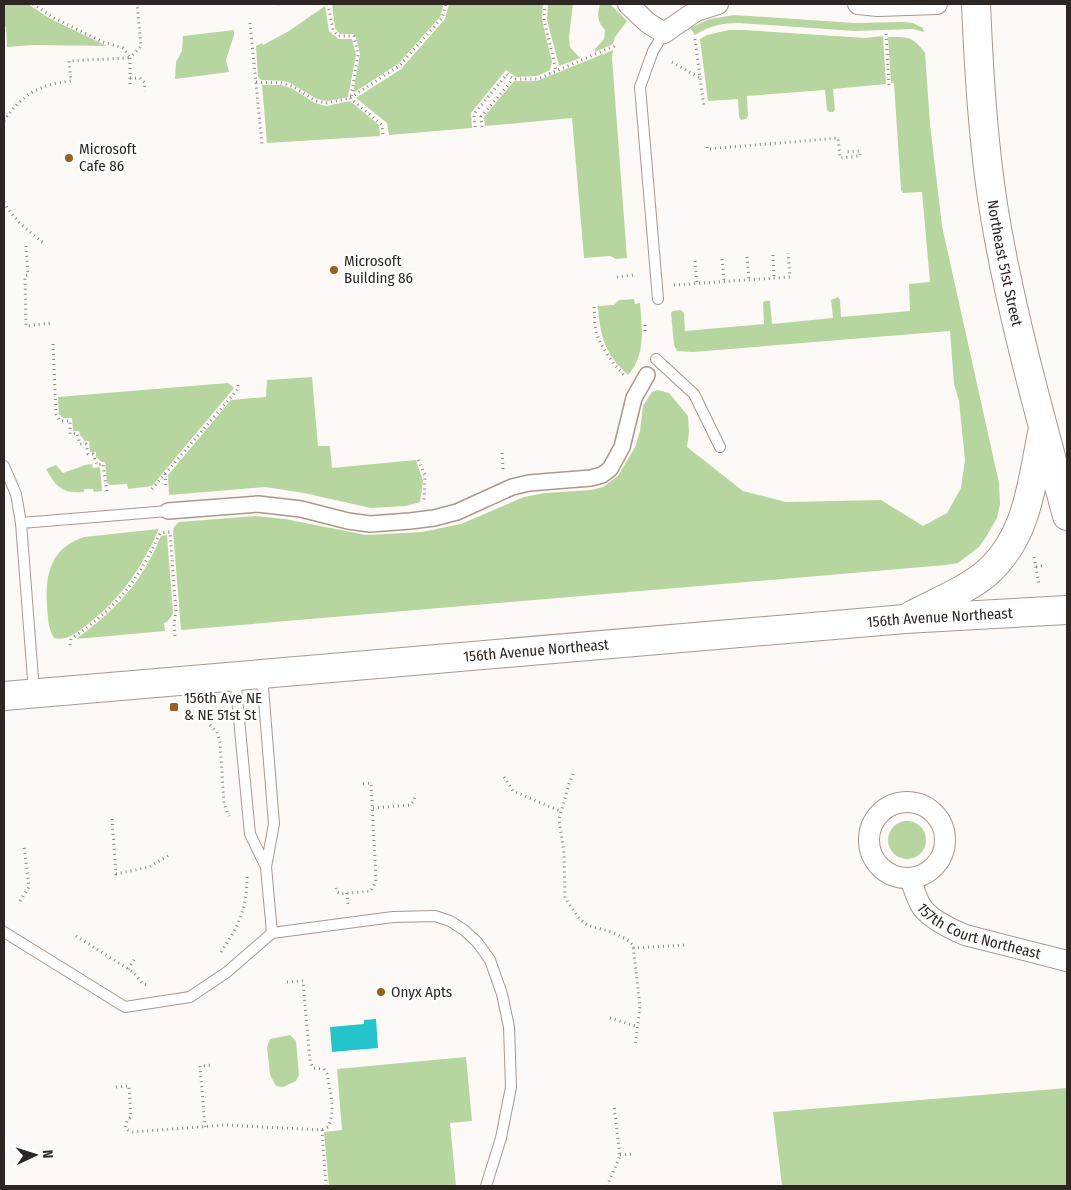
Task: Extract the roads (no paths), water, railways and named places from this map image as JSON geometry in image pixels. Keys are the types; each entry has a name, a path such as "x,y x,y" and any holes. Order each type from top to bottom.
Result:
{"main road":[{"name":"Northeast 51st Street","path":"976,4 979,81 994,210 1005,271 1067,516"},
{"path":"905,619 970,584 988,572 1005,554 1015,539 1024,517 1043,427"},
{"name":"156th Avenue Northeast","path":"4,696 905,619 1067,610"}],"street":[{"path":"628,4 648,23 664,33 696,11 718,4"},
{"path":"858,4 937,4"},
{"path":"168,511 258,504 301,508 348,521 370,524 410,522 457,512 512,488 529,483 591,478 602,475 610,469 622,447 634,398 648,375"},
{"name":"157th Court Northeast","path":"910,878 920,906 934,918 952,929 965,935 1067,961"}],"lane":[{"path":"658,299 640,86 653,51 664,33"},
{"path":"656,359 694,394 720,447"},
{"path":"4,466 16,494 21,523 34,693"},
{"path":"21,523 168,511"},
{"path":"248,675 250,834 266,867"},
{"path":"248,675 274,824 266,867 272,932"},
{"path":"4,932 124,1007 190,997 227,972 272,932 393,917 435,916 450,921 478,942 490,960 502,994 509,1027 511,1087 501,1138 486,1186"}],"water":[{"path":"376,1019 378,1048 332,1052 330,1027 364,1024 364,1020"}],"place":[{"name":"Microsoft Cafe 86","path":"69,158"},
{"name":"Microsoft Building 86","path":"334,270"},
{"name":"156th Ave NE & NE 51st St","path":"174,707"},
{"name":"Onyx Apts","path":"381,992"}]}
